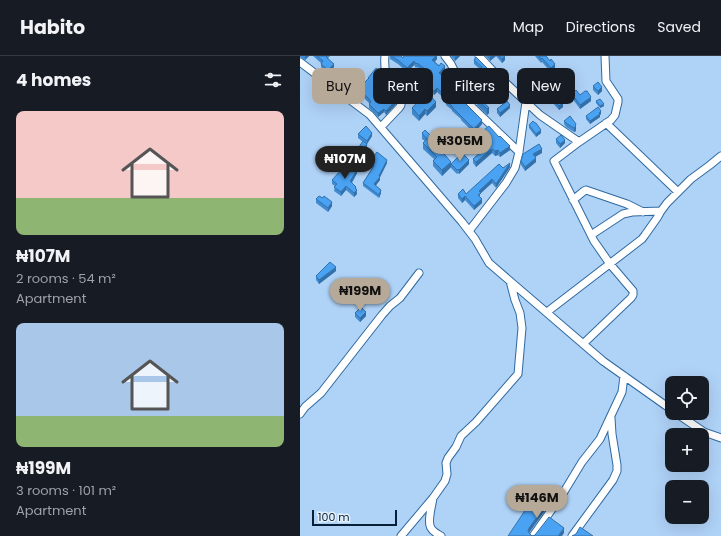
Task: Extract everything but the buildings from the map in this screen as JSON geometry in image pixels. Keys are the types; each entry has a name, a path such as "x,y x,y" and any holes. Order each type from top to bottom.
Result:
{"street":[{"path":"381,127 401,105 401,102 388,86 384,67 385,56"},
{"path":"445,56 451,64 472,107 519,152"},
{"path":"479,56 517,94"},
{"path":"583,344 633,295 633,291 610,264 594,241 554,161 615,116 618,99 606,81 604,56"},
{"path":"300,62 370,115 469,231 489,263 603,361 665,405"},
{"path":"469,231 506,183 515,168 519,152 526,104"},
{"path":"528,104 540,115 579,142"},
{"path":"606,122 678,192"},
{"path":"547,312 645,235 661,211 678,192 691,179 721,156"},
{"path":"573,200 586,190 627,204 643,212"},
{"path":"591,235 623,214 632,212 661,211"},
{"path":"300,414 305,407 321,393 382,315 400,298 419,273"},
{"path":"401,536 434,498 445,481 447,474 446,464 448,458 462,436 518,374 522,328 520,313 510,280"},
{"path":"533,536 562,495 582,462 600,439 622,392 624,376"},
{"path":"572,536 614,480 617,470 617,460 612,434 611,418"},
{"path":"686,420 704,432 721,438"},
{"path":"434,498 429,526 432,530 442,536"}]}
